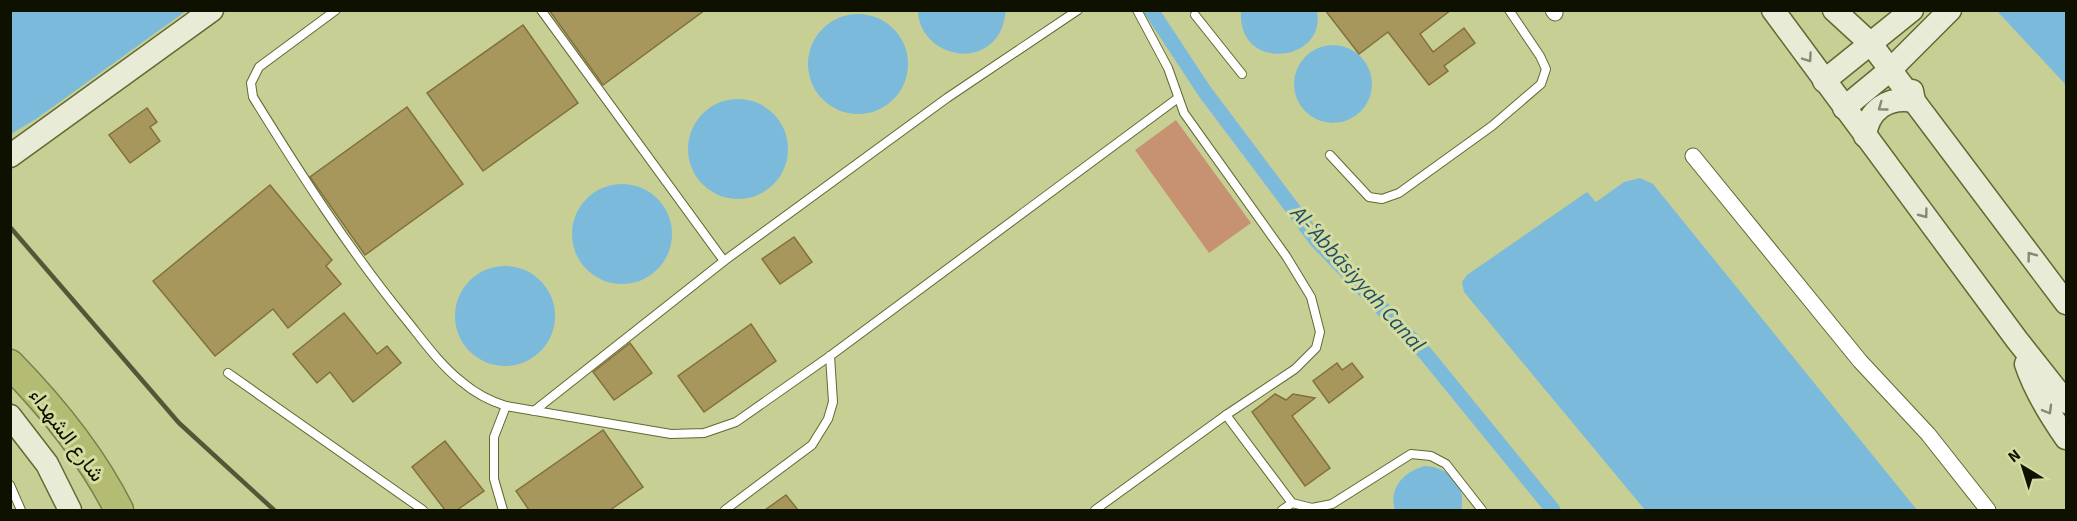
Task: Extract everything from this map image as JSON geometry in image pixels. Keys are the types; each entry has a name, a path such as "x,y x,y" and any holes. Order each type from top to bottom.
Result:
{"highway":[{"name":"شارع الشهداء","path":"10,364 57,415 96,470 119,510"},
{"name":"شارع الشهداء","path":"10,389 61,449 101,510"}],"main road":[{"path":"10,156 212,10"},
{"path":"1773,10 1844,108 2067,402"},
{"path":"1834,10 1870,44 2067,303"},
{"path":"1824,81 1912,10"},
{"path":"1844,108 1890,70 1950,10"},
{"path":"1914,101 1910,83 1910,65 1917,48 1927,34"},
{"path":"1865,136 1869,119 1881,106 1897,99 1914,101"},
{"path":"2018,340 2031,378 2049,413 2067,438"},
{"path":"10,416 47,464 70,510"}],"street":[{"path":"1693,156 1846,344 1883,388 1928,435 1988,510"}],"lane":[{"path":"336,10 259,67 251,83 253,97 307,184 384,292 436,357 461,382 491,402 671,434 704,433 736,422 830,356 1178,98"},
{"path":"541,10 724,261"},
{"path":"534,411 724,261 947,98 1078,10"},
{"path":"1095,510 1226,415 1295,369 1316,348 1320,332 1311,297 1286,256 1184,113 1168,68 1137,10"},
{"path":"1330,155 1369,197 1382,199 1399,193 1492,126 1541,84 1546,69 1540,56 1509,10"},
{"path":"1196,12 1242,74"},
{"path":"725,510 813,445 828,419 833,402 830,356"},
{"path":"228,373 423,510"},
{"path":"503,510 494,479 494,437 506,406"},
{"path":"1226,415 1292,503 1312,508 1332,504 1411,454 1431,456 1446,464 1482,510"},
{"path":"10,485 19,509"},
{"path":"1282,510 1292,503"}],"shaded area":[{"path":"1176,120 1251,223 1209,253 1135,150"}],"water":[{"path":"11,10 186,11 36,119 11,134"},
{"path":"1006,10 1002,28 997,37 986,47 961,54 948,51 927,36 921,25 918,11"},
{"path":"1241,11 1317,11 1316,28 1309,42 1296,50 1281,54 1266,52 1253,44 1244,31"},
{"path":"1997,11 2066,11 2066,85"},
{"path":"858,14 877,18 893,29 904,45 908,64 904,83 893,99 877,110 858,114 839,110 823,99 812,83 808,64 812,45 823,29 839,18"},
{"path":"1333,45 1348,48 1360,57 1369,69 1372,84 1369,99 1360,111 1348,120 1333,123 1318,120 1306,111 1297,99 1294,84 1297,69 1306,57 1318,48"},
{"path":"738,99 757,103 773,114 784,130 788,149 784,168 773,184 757,195 738,199 719,195 703,184 692,168 688,149 692,130 703,114 719,103"},
{"path":"1640,178 1653,184 1917,510 1645,510 1464,292 1462,282 1467,275 1587,192 1596,202 1624,182"},
{"path":"622,184 641,188 657,199 668,215 672,234 668,253 657,269 641,280 622,284 603,280 587,269 576,253 572,234 576,215 587,199 603,188"},
{"path":"505,266 524,270 540,281 551,297 555,316 551,335 540,351 524,362 505,366 486,362 470,351 459,335 455,316 459,297 470,281 486,270"},
{"path":"1424,466 1441,470 1454,479 1461,492 1461,510 1395,510 1394,495 1399,482 1410,472"}],"building":[{"path":"549,10 705,10 603,85"},
{"path":"1325,10 1451,10 1420,34 1433,52 1464,28 1475,43 1444,66 1448,71 1429,85 1388,32 1359,54"},
{"path":"523,25 578,103 483,171 427,93"},
{"path":"407,107 463,184 365,255 310,177"},
{"path":"147,108 157,122 150,127 160,141 130,163 109,135"},
{"path":"270,185 332,260 326,266 341,284 288,328 273,309 215,356 153,281"},
{"path":"794,237 812,262 780,284 762,259"},
{"path":"344,313 377,354 387,346 401,363 353,402 330,372 317,383 293,354"},
{"path":"751,324 776,361 704,412 678,376"},
{"path":"630,343 652,373 614,400 593,372"},
{"path":"1337,363 1342,370 1352,363 1363,377 1329,403 1313,381"},
{"path":"1275,394 1286,400 1293,394 1315,398 1292,416 1330,468 1305,486 1252,412"},
{"path":"603,430 643,487 610,510 529,510 516,491"},
{"path":"445,441 484,491 457,510 445,510 412,467"},
{"path":"786,495 798,510 765,510"}],"waterway":[{"name":"Al-ʿAbbāsiyyah Canal","path":"1151,10 1205,92 1317,241 1425,353 1553,510"}],"railway":[{"path":"10,227 179,423 274,510"}]}
